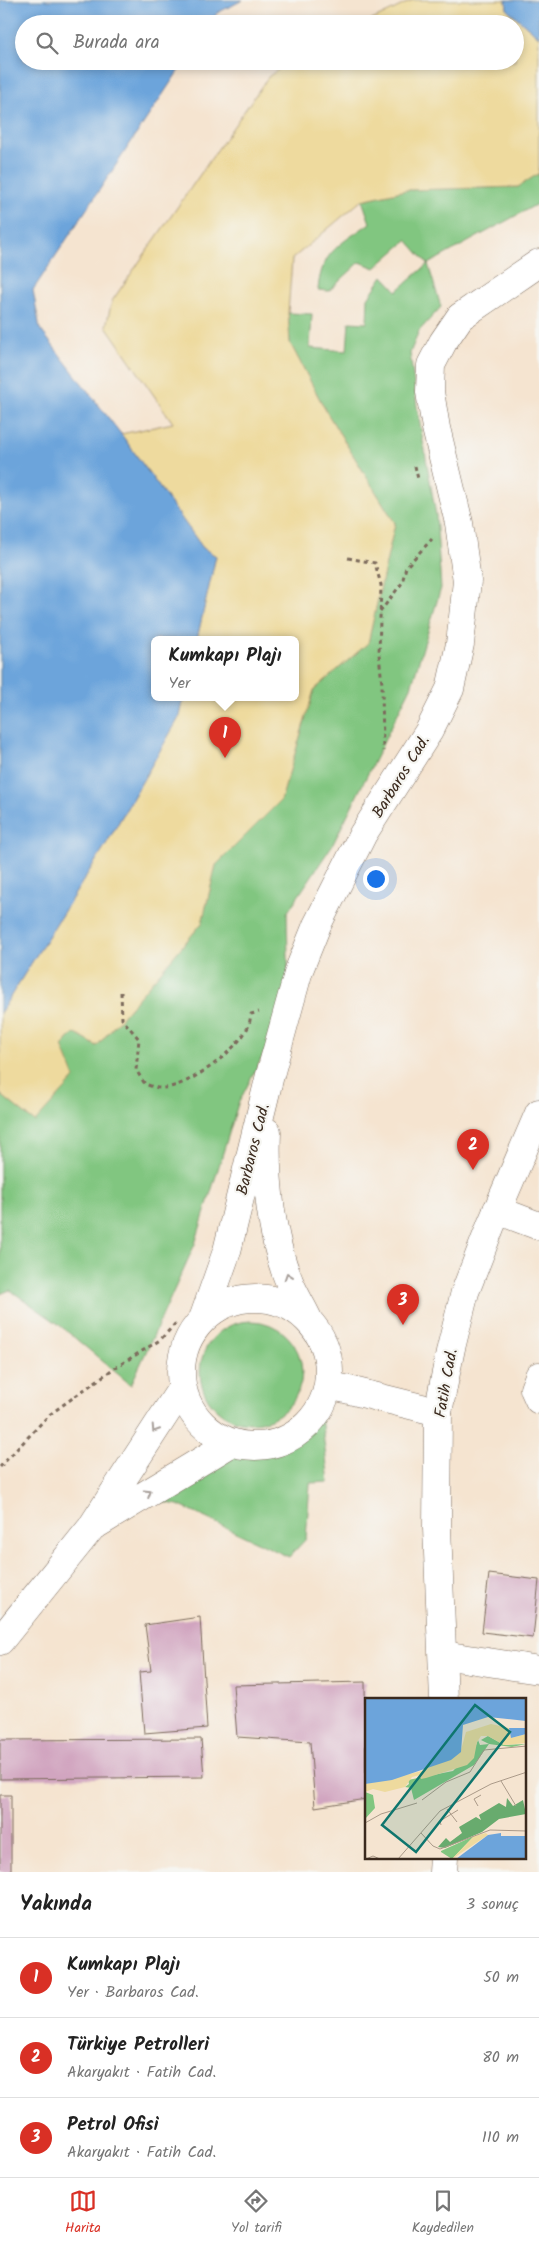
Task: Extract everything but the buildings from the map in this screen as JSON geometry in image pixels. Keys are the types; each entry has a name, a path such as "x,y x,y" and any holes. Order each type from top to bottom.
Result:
{"main road":[{"name":"Barbaros Cad.","path":"191,1320 227,1251 289,1005 299,970 317,925 363,834 429,731 450,689 460,644 467,580 459,523 436,428 430,392 431,366 443,342 460,317 539,263"},
{"path":"270,1075 266,1159 273,1225 288,1280 325,1347 329,1362 329,1385 320,1409 303,1429 281,1442 256,1447 231,1443 208,1430 192,1411 182,1388 181,1362 189,1338 191,1320 222,1305 245,1298 268,1298 290,1306 309,1320"},
{"name":"Fatih Cad.","path":"444,1698 437,1528 438,1412 465,1292 539,1113"},
{"path":"498,1210 539,1226"},
{"path":"539,1376 534,1389 539,1400"},
{"path":"329,1385 438,1412"},
{"path":"0,1641 91,1528 182,1388"},
{"path":"91,1528 231,1443"},
{"path":"443,1655 539,1670"}],"path":[{"path":"380,612 402,583 406,568 432,540"},
{"path":"348,558 375,563 381,585 378,654 382,684 383,756"},
{"path":"120,992 122,1019 139,1039 136,1070 145,1084 162,1088 179,1085 200,1075 236,1043 248,1028 252,1014 289,1005"},
{"path":"0,1468 48,1416 100,1381 113,1369 191,1320"}],"green space":[{"path":"539,173 539,203 428,264 407,240 375,268 360,262 329,291 318,290 323,266 328,257 342,243 370,223 362,200 406,190 518,187"},
{"path":"428,264 441,307 419,331 410,353 417,407 436,515 441,588 411,687 333,844 287,913 289,1005 238,1104 195,1244 131,1385 57,1323 10,1290 0,1294 0,1094 35,1122 62,1046 74,1033 97,1046 202,923 216,865 281,800 314,690 368,643 395,523 327,413 290,343 288,313 312,314 310,348 347,351 349,322 367,323 368,298 383,276 397,291"},
{"path":"251,1321 270,1325 287,1336 298,1353 302,1372 298,1391 287,1408 270,1419 251,1423 232,1419 215,1408 204,1391 200,1372 204,1353 215,1336 232,1325"},
{"path":"320,1409 329,1482 310,1483 306,1539 289,1557 178,1505 141,1498 231,1443 256,1447 281,1442 303,1429"}],"sand":[{"path":"413,0 506,0 507,9 514,15 382,15"},
{"path":"524,24 539,37 539,173 518,187 406,190 362,200 292,259 288,313 290,343 327,413 395,523 368,643 314,690 281,800 216,865 202,923 97,1046 74,1033 62,1046 75,1078 35,1122 0,1094 0,1013 105,846 180,716 183,701 299,701 299,636 198,636 216,556 203,548 121,434 173,423 106,326 112,301 268,77 278,70 524,70"}],"water":[{"path":"0,0 243,0 216,15 15,15 15,70 179,70 33,290 40,329 121,434 203,548 216,556 198,636 151,636 151,701 183,701 180,716 105,846 0,1013"},
{"path":"506,0 539,0 539,37 524,24 524,15 514,15 507,9"}],"place":[{"name":"Kumkapı Plajı","path":"225,758"},
{"name":"Türkiye Petrolleri","path":"473,1170"},
{"name":"Petrol Ofisi","path":"403,1325"}]}
